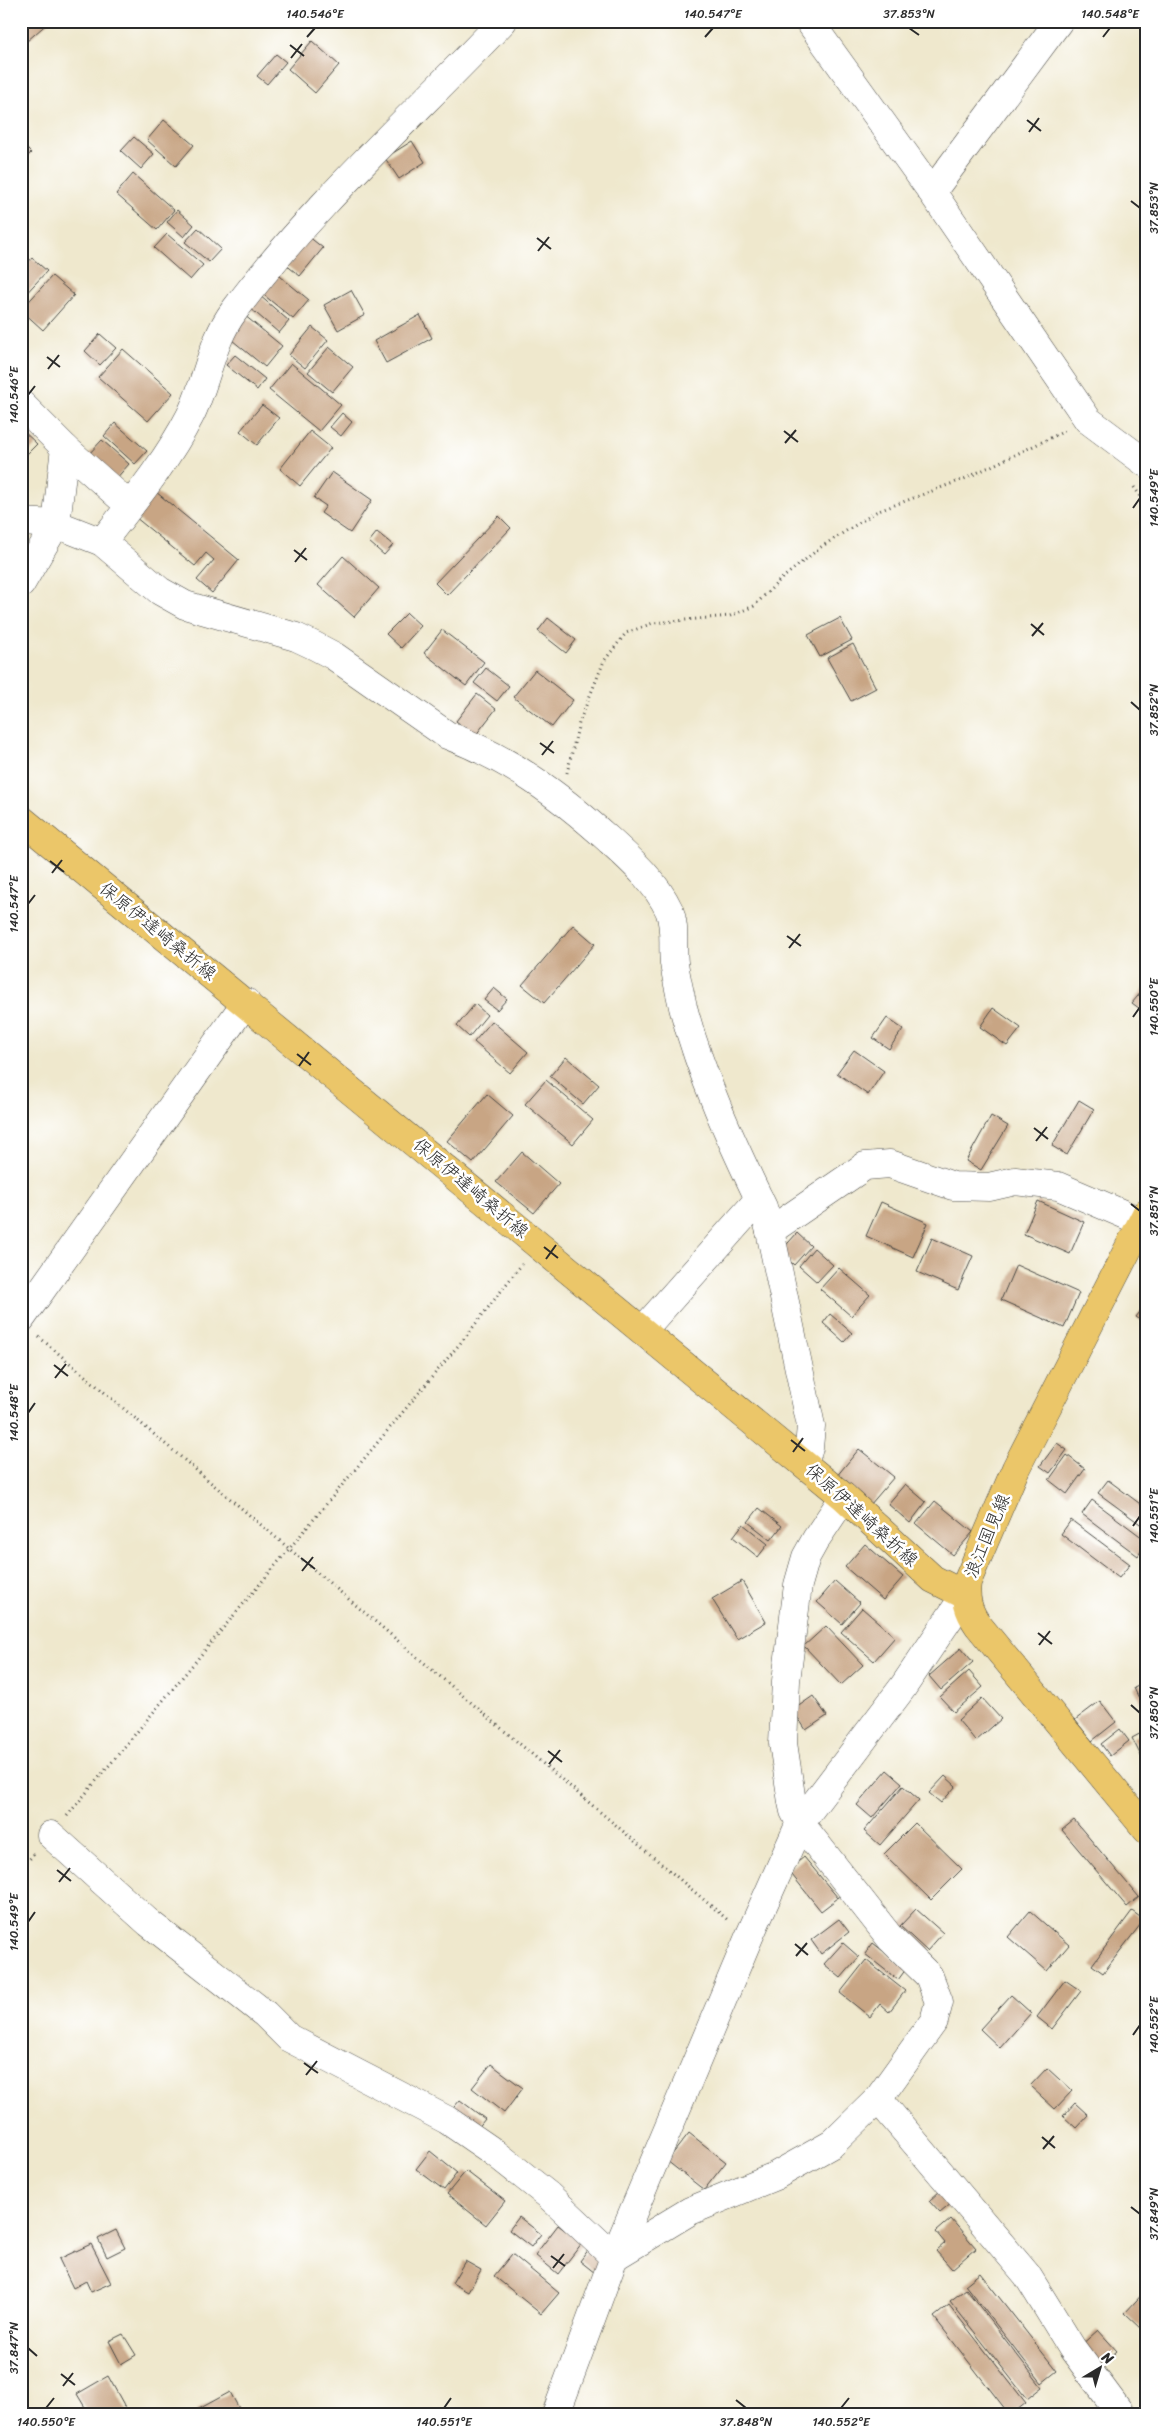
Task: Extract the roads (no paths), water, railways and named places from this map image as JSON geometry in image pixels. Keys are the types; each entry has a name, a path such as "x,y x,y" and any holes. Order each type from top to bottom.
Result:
{"main road":[{"name":"保原伊達崎桑折線","path":"21,820 246,1002 804,1463 933,1579 966,1595"},
{"name":"浪江国見線","path":"1144,1217 1016,1468 967,1582 966,1595 971,1616 1145,1826"}],"street":[{"path":"102,542 154,474 190,416 219,339 232,313 290,241 328,198 444,84 503,21"},
{"path":"809,21 932,192 1088,420 1147,464"},
{"path":"932,192 1059,21"},
{"path":"21,404 65,448 130,506"},
{"path":"21,584 56,524 65,448"},
{"path":"21,522 56,524 102,542 172,599 200,610 296,637 334,656 447,735 514,767 561,798 630,859 660,893 672,920 676,970 684,1007 702,1069 759,1199 770,1231 811,1426 810,1448 804,1463"},
{"path":"29,1327 246,1002"},
{"path":"770,1231 865,1166 890,1164 953,1186 989,1188 1015,1181 1058,1186 1144,1217"},
{"path":"643,1330 759,1199"},
{"path":"614,2257 690,2212 775,2176 832,2144 878,2099 934,2021 939,2002 929,1976 891,1939 800,1823 794,1811 783,1743 786,1681 798,1585 806,1557 844,1497"},
{"path":"556,2414 614,2257 749,1937 800,1823 902,1688 966,1595"},
{"path":"51,1836 149,1922 265,2014 289,2038 455,2126 495,2153 548,2195 614,2257"},
{"path":"878,2099 1027,2275 1072,2348 1121,2414"}]}
